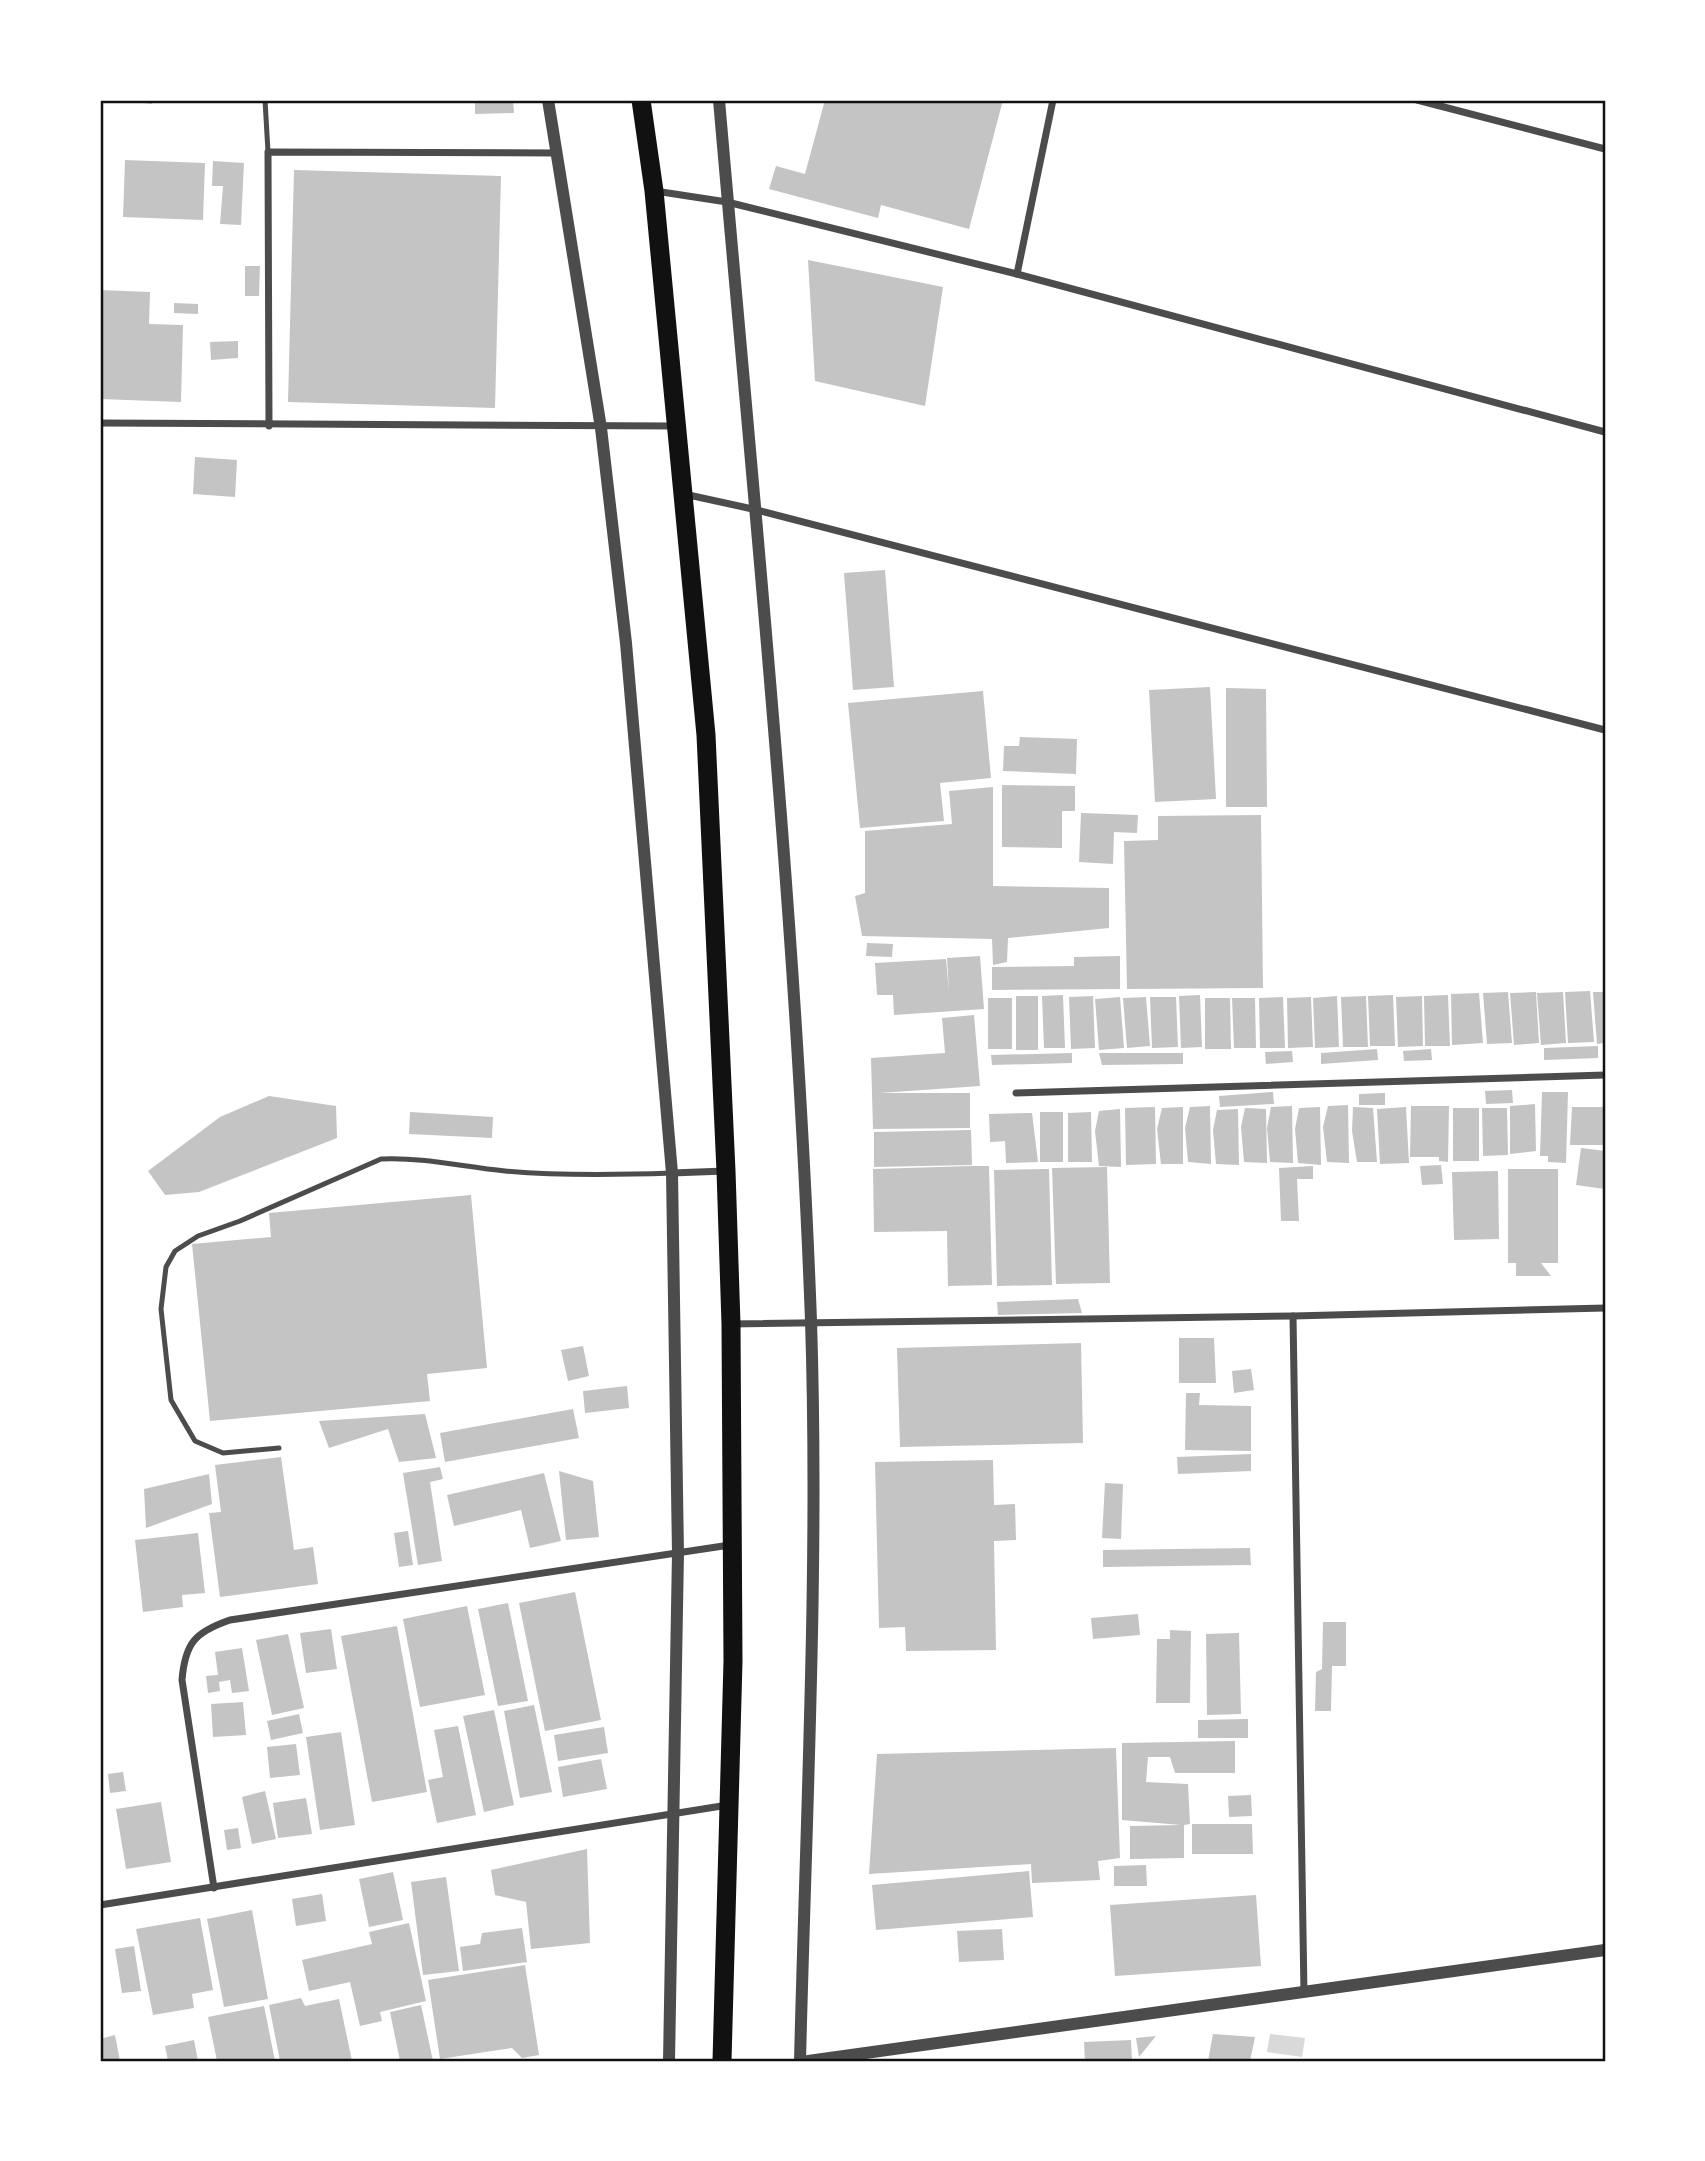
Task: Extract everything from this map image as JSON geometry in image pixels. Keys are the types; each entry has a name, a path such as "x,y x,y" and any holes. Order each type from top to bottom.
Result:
{"highway":[{"path":"640,100 654,191 706,735 726,1171 731,1324 733,1545 731,1804 722,2061"}],"street":[{"path":"548,100 601,428 626,643 672,1173 678,1553 676,1813 669,2061"},
{"path":"719,100 757,510 789,919 811,1323 812,1580 800,2061"},
{"path":"1017,274 1053,100"},
{"path":"1417,100 1605,149"},
{"path":"269,426 268,152 556,153"},
{"path":"654,191 727,202 1017,274 1605,432"},
{"path":"100,423 601,428 675,426"},
{"path":"682,494 757,510 1605,730"},
{"path":"1016,1093 1605,1075"},
{"path":"672,1173 726,1171"},
{"path":"731,1324 1293,1316 1605,1308"},
{"path":"1293,1316 1304,1993"},
{"path":"214,1888 183,1697 183,1665 189,1647 198,1634 230,1620 733,1545"},
{"path":"100,1905 731,1804"},
{"path":"807,2061 1605,1950"}],"lane":[{"path":"265,100 268,152"},
{"path":"279,1448 223,1453 195,1441 171,1400 161,1309 166,1267 175,1251 198,1236 240,1222 381,1159 402,1158 504,1171 588,1176 672,1173"}],"shaded area":[{"path":"1270,2034 1305,2038 1302,2057 1267,2052"}],"building":[{"path":"115,100 153,100 152,104"},
{"path":"475,100 513,100 514,113 475,114"},
{"path":"825,100 1003,100 969,229 881,205 878,218 769,189 776,166 805,174"},
{"path":"125,160 205,163 203,220 123,217"},
{"path":"213,161 244,163 241,225 220,224 223,186 212,186"},
{"path":"294,170 501,176 495,408 288,402"},
{"path":"808,260 943,287 925,406 815,381"},
{"path":"245,266 260,266 259,296 245,296"},
{"path":"100,290 150,292 149,324 183,325 181,402 100,399"},
{"path":"174,303 198,304 198,314 174,313"},
{"path":"238,341 238,358 211,360 210,342"},
{"path":"195,457 237,460 235,497 193,494"},
{"path":"885,570 894,687 853,690 844,573"},
{"path":"1210,687 1216,799 1155,802 1149,690"},
{"path":"1226,688 1266,689 1267,807 1226,807"},
{"path":"983,691 991,778 940,783 944,821 860,828 848,703"},
{"path":"1020,737 1077,739 1076,774 1003,771 1004,746 1019,746"},
{"path":"1002,785 1075,786 1075,811 1062,811 1062,848 1002,847"},
{"path":"993,787 993,886 1109,888 1109,928 1008,938 1007,962 993,965 992,939 862,936 855,896 865,893 865,831 952,824 949,791"},
{"path":"1081,813 1138,815 1137,833 1114,832 1113,864 1079,862"},
{"path":"1261,815 1263,988 1127,989 1124,841 1158,840 1158,816"},
{"path":"867,943 893,944 892,957 866,956"},
{"path":"980,956 984,1009 894,1015 893,995 877,995 875,963 946,959 949,992 947,958"},
{"path":"1120,956 1120,989 992,990 992,967 1074,966 1074,957"},
{"path":"1590,991 1594,1042 1568,1043 1565,992"},
{"path":"1508,992 1512,1043 1487,1044 1483,993"},
{"path":"1536,992 1539,1043 1514,1045 1510,993"},
{"path":"1563,992 1566,1043 1541,1045 1537,993"},
{"path":"1593,992 1605,992 1605,1043 1597,1044"},
{"path":"1479,993 1483,1043 1452,1045 1451,994"},
{"path":"1063,995 1065,1048 1044,1048 1042,996"},
{"path":"1200,995 1202,1047 1181,1048 1179,996"},
{"path":"1393,995 1395,1046 1370,1046 1368,996"},
{"path":"1448,995 1450,1046 1425,1046 1424,996"},
{"path":"1016,996 1038,996 1038,1050 1016,1050"},
{"path":"1093,996 1095,1048 1071,1049 1069,997"},
{"path":"1337,996 1339,1047 1315,1048 1313,998"},
{"path":"1366,996 1368,1047 1343,1047 1341,997"},
{"path":"1422,996 1423,1046 1398,1047 1396,997"},
{"path":"1120,997 1124,1048 1099,1050 1095,999"},
{"path":"1146,997 1150,1046 1127,1048 1123,998"},
{"path":"1150,997 1176,997 1178,1047 1152,1048"},
{"path":"1283,997 1285,1048 1260,1048 1259,998"},
{"path":"1311,997 1313,1047 1288,1048 1287,998"},
{"path":"988,998 1012,998 1012,1049 988,1049"},
{"path":"1205,998 1230,998 1231,1049 1205,1049"},
{"path":"1232,998 1255,998 1256,1048 1234,1048"},
{"path":"974,1015 980,1086 880,1093 970,1093 970,1128 873,1129 871,1058 945,1053 942,1018"},
{"path":"1598,1046 1598,1058 1544,1060 1544,1048"},
{"path":"1377,1049 1378,1060 1321,1064 1321,1053"},
{"path":"1431,1049 1432,1060 1404,1061 1403,1051"},
{"path":"1292,1051 1293,1062 1266,1064 1265,1052"},
{"path":"1072,1053 1072,1063 992,1065 991,1055"},
{"path":"1099,1053 1183,1053 1183,1064 1102,1065"},
{"path":"1512,1090 1513,1103 1486,1104 1485,1091"},
{"path":"1273,1092 1274,1104 1220,1107 1219,1096"},
{"path":"1542,1092 1568,1092 1566,1163 1548,1162 1548,1156 1540,1156"},
{"path":"1385,1093 1385,1105 1359,1105 1359,1094"},
{"path":"269,1096 336,1106 337,1138 199,1192 165,1195 148,1171 220,1117"},
{"path":"1535,1104 1536,1151 1510,1154 1510,1106"},
{"path":"1348,1105 1349,1163 1327,1162 1323,1127 1328,1106"},
{"path":"1210,1106 1211,1164 1188,1162 1185,1128 1190,1107"},
{"path":"1292,1106 1293,1163 1270,1162 1267,1128 1271,1107"},
{"path":"1411,1106 1449,1106 1448,1162 1439,1161 1439,1157 1410,1157"},
{"path":"1155,1107 1156,1164 1126,1165 1125,1108"},
{"path":"1183,1107 1183,1164 1161,1164 1157,1129 1162,1108"},
{"path":"1320,1107 1321,1165 1298,1163 1295,1129 1299,1108"},
{"path":"1353,1107 1373,1108 1377,1162 1357,1162 1352,1131"},
{"path":"1406,1107 1409,1163 1380,1164 1377,1109"},
{"path":"1572,1107 1605,1107 1605,1145 1570,1145"},
{"path":"1245,1108 1266,1109 1267,1163 1244,1162 1241,1127"},
{"path":"1453,1108 1479,1108 1479,1161 1453,1161"},
{"path":"1482,1108 1507,1108 1508,1155 1483,1156"},
{"path":"1120,1109 1121,1167 1099,1166 1095,1131 1099,1111"},
{"path":"1238,1109 1239,1165 1216,1164 1213,1130 1217,1110"},
{"path":"410,1112 493,1117 492,1138 409,1134"},
{"path":"1040,1112 1063,1112 1063,1162 1040,1162"},
{"path":"1091,1112 1092,1162 1068,1162 1068,1113"},
{"path":"1032,1113 1038,1162 1006,1163 1005,1141 990,1142 989,1114"},
{"path":"971,1130 972,1165 874,1167 874,1132"},
{"path":"1581,1148 1605,1151 1605,1189 1576,1185"},
{"path":"1441,1165 1443,1184 1422,1185 1420,1166"},
{"path":"989,1166 992,1285 948,1286 947,1231 874,1232 873,1169"},
{"path":"1313,1166 1313,1179 1297,1179 1299,1221 1281,1221 1279,1168"},
{"path":"1107,1167 1110,1283 1056,1284 1052,1168"},
{"path":"1049,1169 1052,1285 997,1286 994,1170"},
{"path":"1508,1169 1558,1169 1558,1263 1541,1263 1551,1276 1516,1276 1516,1263 1508,1263"},
{"path":"1498,1171 1499,1239 1454,1240 1452,1172"},
{"path":"471,1195 487,1368 427,1374 430,1401 210,1421 192,1244 271,1237 269,1213"},
{"path":"1078,1299 1082,1313 998,1315 997,1302"},
{"path":"1179,1338 1214,1338 1216,1383 1179,1383"},
{"path":"1081,1343 1083,1443 900,1447 897,1348"},
{"path":"583,1346 589,1376 568,1381 561,1350"},
{"path":"1251,1369 1254,1390 1234,1393 1232,1371"},
{"path":"627,1386 629,1408 585,1413 583,1391"},
{"path":"1186,1393 1200,1393 1199,1405 1251,1406 1251,1451 1185,1450"},
{"path":"573,1409 579,1438 445,1462 440,1433"},
{"path":"425,1414 436,1458 399,1462 388,1429 329,1448 319,1421"},
{"path":"1251,1454 1251,1471 1178,1474 1177,1457"},
{"path":"281,1457 294,1550 313,1547 318,1584 220,1597 209,1513 221,1512 215,1465"},
{"path":"993,1460 994,1505 1015,1504 1016,1540 994,1541 996,1650 906,1651 905,1627 879,1628 875,1462"},
{"path":"440,1467 443,1479 430,1482 442,1561 418,1565 403,1473"},
{"path":"559,1471 593,1481 599,1537 566,1540"},
{"path":"544,1473 561,1541 530,1548 521,1510 454,1526 447,1495"},
{"path":"209,1474 212,1504 146,1528 144,1489"},
{"path":"1105,1483 1123,1484 1121,1539 1102,1538"},
{"path":"408,1531 413,1565 399,1567 394,1533"},
{"path":"198,1533 205,1593 182,1595 183,1607 143,1612 135,1540"},
{"path":"1250,1548 1251,1565 1103,1567 1103,1550"},
{"path":"575,1592 601,1720 545,1731 519,1603"},
{"path":"508,1603 528,1701 498,1706 478,1609"},
{"path":"467,1606 485,1695 420,1707 403,1619"},
{"path":"1138,1614 1140,1635 1093,1639 1091,1618"},
{"path":"1323,1622 1346,1622 1346,1666 1332,1666 1331,1711 1315,1711 1316,1672 1322,1669"},
{"path":"397,1626 427,1792 372,1802 341,1636"},
{"path":"331,1629 337,1669 306,1673 300,1633"},
{"path":"1170,1630 1191,1631 1190,1703 1156,1703 1157,1639 1170,1639"},
{"path":"1239,1633 1241,1714 1207,1715 1206,1634"},
{"path":"288,1634 304,1708 272,1715 256,1640"},
{"path":"242,1648 249,1691 232,1693 230,1680 219,1682 220,1691 208,1693 206,1676 218,1675 215,1652"},
{"path":"243,1702 246,1735 213,1737 211,1704"},
{"path":"534,1705 552,1792 520,1798 504,1711"},
{"path":"494,1710 514,1805 484,1812 463,1716"},
{"path":"299,1714 303,1733 271,1740 267,1721"},
{"path":"1248,1719 1248,1738 1198,1738 1198,1720"},
{"path":"458,1726 476,1815 437,1823 428,1780 443,1777 434,1730"},
{"path":"604,1727 608,1753 558,1761 554,1735"},
{"path":"341,1732 355,1825 320,1830 306,1737"},
{"path":"1235,1741 1235,1773 1175,1773 1170,1757 1148,1757 1146,1782 1188,1784 1190,1824 1184,1825 1184,1858 1130,1859 1130,1826 1181,1825 1122,1820 1122,1743"},
{"path":"296,1744 300,1775 270,1778 267,1747"},
{"path":"1116,1748 1120,1858 1098,1861 1100,1880 1032,1883 1031,1864 869,1874 877,1754"},
{"path":"601,1759 607,1789 563,1797 558,1767"},
{"path":"123,1772 126,1791 110,1793 108,1774"},
{"path":"265,1791 276,1839 252,1844 242,1797"},
{"path":"1251,1795 1252,1816 1229,1817 1228,1796"},
{"path":"306,1798 312,1834 278,1838 273,1803"},
{"path":"161,1802 171,1862 126,1869 116,1809"},
{"path":"1192,1824 1252,1824 1253,1854 1192,1854"},
{"path":"238,1828 241,1848 227,1850 224,1830"},
{"path":"587,1849 590,1943 531,1949 526,1902 495,1895 491,1870"},
{"path":"1146,1865 1147,1886 1114,1886 1114,1866"},
{"path":"1029,1871 1033,1917 876,1930 872,1885"},
{"path":"393,1872 403,1920 369,1927 359,1879"},
{"path":"446,1877 459,1971 423,1975 411,1882"},
{"path":"322,1894 326,1921 296,1926 292,1899"},
{"path":"1256,1895 1261,1966 1115,1976 1110,1905"},
{"path":"252,1910 268,1999 224,2007 207,1919"},
{"path":"200,1918 213,1990 192,1994 194,2008 153,2015 136,1929"},
{"path":"409,1923 426,2001 380,2012 382,2021 360,2026 350,1982 309,1991 302,1960 372,1944 369,1932"},
{"path":"522,1928 527,1962 463,1971 460,1947 480,1944 482,1933"},
{"path":"1002,1929 1004,1960 959,1962 957,1931"},
{"path":"134,1946 141,1991 122,1993 115,1949"},
{"path":"525,1965 539,2055 522,2058 512,2048 440,2059 428,1980"},
{"path":"301,1998 305,2006 339,1999 352,2061 280,2061 269,2005"},
{"path":"421,2005 433,2061 400,2061 390,2012"},
{"path":"264,2006 275,2061 217,2061 208,2017"},
{"path":"1213,2034 1255,2037 1250,2061 1208,2061"},
{"path":"115,2035 120,2061 100,2061 100,2039"},
{"path":"1156,2036 1139,2057 1136,2038"},
{"path":"194,2040 198,2061 168,2061 165,2046"},
{"path":"1131,2040 1132,2061 1085,2061 1084,2042"}]}
